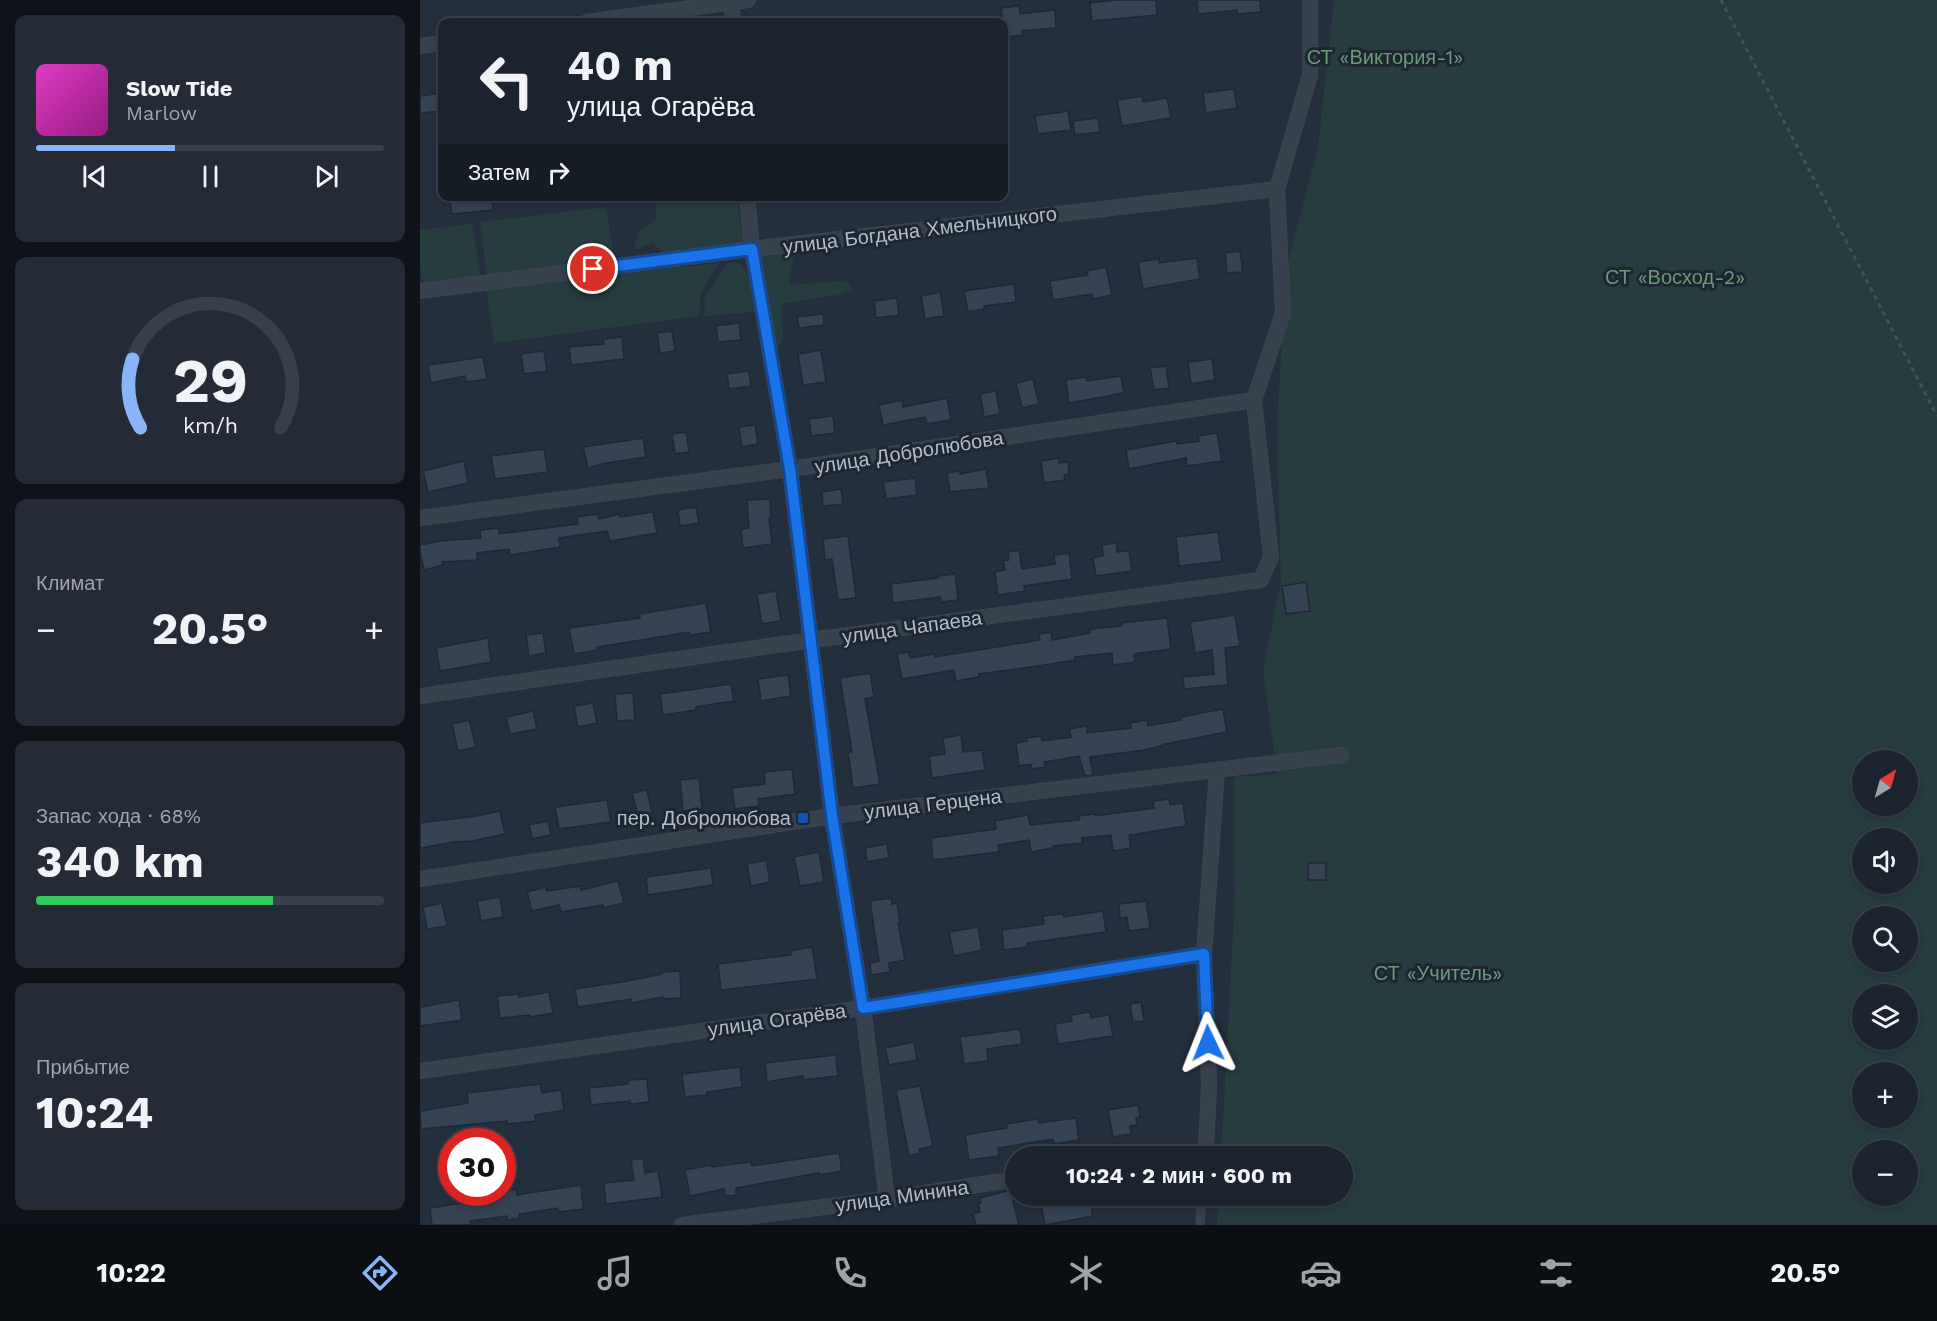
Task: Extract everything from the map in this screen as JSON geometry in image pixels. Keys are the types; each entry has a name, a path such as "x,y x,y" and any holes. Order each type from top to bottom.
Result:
{"street":[{"path":"614,18 748,0"},
{"path":"1254,400 1283,313 1277,189 1310,75 1310,0"},
{"path":"731,1 733,18"},
{"path":"420,46 438,44"},
{"name":"улица Богдана Хмельницкого","path":"420,291 752,249 1277,189"},
{"path":"747,201 752,249 790,469 832,816 863,1008 887,1198"},
{"name":"улица Добролюбова","path":"420,518 790,469 1254,400"},
{"name":"улица Чапаева","path":"420,696 812,640 1261,580 1271,557 1254,400"},
{"name":"улица Герцена","path":"420,879 832,816 1341,755"},
{"path":"1206,1146 1209,1088 1204,954 1217,770"},
{"name":"улица Огарёва","path":"420,1071 863,1008 1204,954"},
{"name":"улица Минина","path":"682,1225 1005,1181"}],"lane":[{"path":"1200,1225 1201,1206"}],"path":[{"path":"1721,0 1937,416"}],"green space":[{"path":"1334,0 1937,0 1937,1225 1217,1225 1218,1206 1353,1206 1353,1146 1222,1146 1235,898 1234,777 1277,774 1263,670 1281,581 1277,431 1285,274 1318,147"},
{"path":"654,201 738,201 744,245 667,255 652,243 634,250 638,233 657,217"},
{"path":"606,207 615,261 487,278 480,222"},
{"path":"472,224 481,278 424,286 420,265 420,230"},
{"path":"794,252 789,285 846,281 853,290 837,295 781,304 783,335 779,347 771,343 757,253"},
{"path":"719,263 701,293 699,316 494,343 486,287"},
{"path":"727,263 740,263 749,275 754,312 704,316 705,298"}],"building":[{"path":"1116,0 1156,0 1157,15 1092,21 1090,3"},
{"path":"1197,0 1260,0 1261,12 1237,14 1237,10 1198,14"},
{"path":"1019,6 1020,14 1055,10 1056,28 1022,31 1023,35 1008,37 1008,18 1002,18 1001,8"},
{"path":"1234,89 1237,108 1206,113 1203,93"},
{"path":"438,94 438,111 420,113 420,96"},
{"path":"1142,96 1143,102 1167,98 1171,118 1122,126 1117,100"},
{"path":"1068,111 1071,130 1038,134 1035,116"},
{"path":"1098,118 1100,132 1075,135 1073,121"},
{"path":"450,201 492,201 493,210 452,214"},
{"path":"1240,251 1243,272 1227,273 1225,253"},
{"path":"1197,258 1200,279 1143,289 1138,262 1159,259 1159,263"},
{"path":"1106,267 1112,295 1093,299 1092,294 1053,300 1050,281 1088,275 1087,271"},
{"path":"1014,284 1016,302 984,306 984,309 968,312 964,291"},
{"path":"940,292 944,316 925,319 921,296"},
{"path":"897,298 899,315 876,318 874,301"},
{"path":"823,314 824,325 799,328 797,317"},
{"path":"739,323 741,340 718,342 716,326"},
{"path":"672,331 675,351 660,353 657,333"},
{"path":"622,337 624,359 571,365 569,347 604,344 603,339"},
{"path":"821,350 826,382 803,385 798,354"},
{"path":"544,351 547,371 524,374 521,354"},
{"path":"483,357 487,379 466,382 465,376 431,383 428,365"},
{"path":"1212,359 1215,380 1191,384 1188,362"},
{"path":"1166,366 1169,388 1154,390 1150,368"},
{"path":"749,371 751,386 729,389 727,374"},
{"path":"1121,376 1124,393 1069,403 1066,380 1086,377 1087,381"},
{"path":"1033,379 1039,404 1022,408 1016,383"},
{"path":"996,391 1000,414 984,417 980,394"},
{"path":"947,398 951,420 927,424 925,417 883,425 879,405 902,400 903,407"},
{"path":"833,416 835,433 811,436 809,419"},
{"path":"755,425 758,444 742,447 739,427"},
{"path":"686,432 689,452 675,454 672,434"},
{"path":"1217,433 1222,461 1187,466 1186,458 1129,469 1126,450 1176,441 1177,444 1199,441 1198,436"},
{"path":"643,438 646,457 588,468 583,447"},
{"path":"544,449 548,472 495,479 491,456"},
{"path":"1059,458 1059,463 1068,462 1069,474 1064,475 1065,480 1044,483 1041,461"},
{"path":"464,461 468,483 428,492 423,471"},
{"path":"986,469 989,488 950,492 947,473 960,471 960,474"},
{"path":"915,478 917,495 886,499 883,482"},
{"path":"841,489 843,504 823,506 822,492"},
{"path":"770,499 771,518 769,518 772,544 743,548 741,529 749,528 747,500"},
{"path":"696,507 699,523 680,526 678,510"},
{"path":"653,512 657,533 610,541 607,531 559,538 560,547 510,555 509,549 477,553 477,560 442,562 443,565 424,570 420,551 420,545 481,538 480,530 499,528 499,534 578,524 577,517 598,514 599,519 619,514 620,517"},
{"path":"1218,532 1222,561 1179,566 1176,537"},
{"path":"848,536 856,598 838,600 832,559 825,560 823,539"},
{"path":"1116,543 1117,552 1129,551 1132,571 1096,576 1093,558 1103,556 1102,545"},
{"path":"1019,550 1022,569 1055,564 1054,555 1069,553 1072,579 1024,586 1025,591 998,595 995,572 1005,570 1003,561 1009,560 1008,552"},
{"path":"955,574 958,600 941,602 940,597 893,603 891,584"},
{"path":"1306,582 1310,611 1286,614 1282,586"},
{"path":"776,591 781,621 762,624 757,594"},
{"path":"706,603 711,632 690,635 689,632 597,647 598,650 574,654 569,628 640,618 639,614"},
{"path":"1235,615 1240,646 1225,648 1228,685 1184,689 1183,677 1214,674 1212,650 1195,653 1190,622"},
{"path":"1167,618 1171,649 1134,654 1135,662 1113,665 1112,653 1075,657 1075,660 979,674 979,677 956,681 954,670 902,679 897,654 909,652 910,658 934,654 935,657 1040,640 1039,634 1051,632 1052,640 1090,633 1090,629"},
{"path":"543,633 546,653 529,656 526,635"},
{"path":"488,638 491,662 440,671 436,648"},
{"path":"870,673 874,697 865,699 880,784 853,788 848,752 852,752 840,678"},
{"path":"788,675 791,696 761,701 758,679"},
{"path":"731,684 734,701 663,715 660,694"},
{"path":"633,693 635,720 617,721 615,694"},
{"path":"593,703 597,723 578,727 574,706"},
{"path":"1223,709 1227,732 1145,750 1090,757 1093,775 1085,776 1079,756 1044,762 1045,767 1032,769 1031,764 1019,766 1016,743 1027,741 1027,738 1041,736 1042,741 1071,737 1069,729 1087,726 1087,733 1131,728 1130,723 1147,720 1148,726"},
{"path":"533,711 537,729 510,734 506,717"},
{"path":"469,720 476,747 458,751 452,724"},
{"path":"961,735 963,752 982,750 985,770 932,778 929,756 945,754 943,738"},
{"path":"792,769 795,794 758,799 759,806 735,809 732,788 765,784 764,772"},
{"path":"699,778 702,809 683,811 680,780"},
{"path":"647,790 652,813 638,816 632,793"},
{"path":"1169,799 1170,805 1183,803 1186,826 1129,835 1131,848 1113,851 1111,835 1082,838 1082,843 1053,846 1053,848 1031,852 1029,840 998,845 999,852 933,860 931,838 996,829 995,821 1028,815 1030,825 1079,820 1079,816 1154,808 1153,801"},
{"path":"607,800 611,822 559,829 555,807"},
{"path":"500,811 505,834 420,848 420,823"},
{"path":"548,821 551,835 532,839 529,825"},
{"path":"887,844 889,858 867,862 865,848"},
{"path":"819,852 824,882 800,886 794,857"},
{"path":"766,860 770,882 751,886 747,864"},
{"path":"1308,863 1326,863 1326,880 1308,880"},
{"path":"711,868 713,885 648,895 646,877"},
{"path":"618,881 624,903 603,908 603,905 561,912 559,905 532,911 527,892 546,887 547,891 581,886 581,890"},
{"path":"500,897 503,917 481,921 477,901"},
{"path":"891,898 892,904 897,903 905,960 889,963 890,972 871,975 870,963 879,961 870,901"},
{"path":"1146,901 1150,928 1129,931 1127,917 1120,918 1119,904"},
{"path":"442,903 447,926 427,929 423,907"},
{"path":"1103,911 1106,932 1027,943 1027,947 1004,950 1002,930 1044,924 1043,916 1063,914 1064,917"},
{"path":"978,927 982,950 954,956 949,932"},
{"path":"812,947 817,979 721,990 718,964 791,955 790,951"},
{"path":"680,971 681,998 664,999 663,997 631,1003 631,999 578,1007 575,989 628,981 662,974 662,972"},
{"path":"549,992 553,1013 530,1017 530,1015 500,1018 497,996 519,994 519,997"},
{"path":"459,1000 462,1020 420,1026 420,1007"},
{"path":"1141,1002 1144,1021 1133,1022 1130,1004"},
{"path":"1090,1012 1091,1018 1109,1015 1113,1036 1058,1044 1055,1024 1072,1021 1071,1015"},
{"path":"1020,1029 1022,1044 987,1049 988,1061 964,1064 960,1037"},
{"path":"914,1042 917,1060 889,1065 885,1048"},
{"path":"836,1055 838,1076 803,1080 803,1076 767,1082 765,1063"},
{"path":"740,1067 742,1087 707,1092 707,1095 685,1097 682,1074"},
{"path":"647,1079 649,1102 630,1104 630,1101 591,1105 589,1088 628,1084 628,1080"},
{"path":"540,1084 542,1093 561,1090 564,1110 535,1115 536,1121 507,1124 507,1121 421,1129 420,1111 468,1103 467,1093"},
{"path":"920,1086 933,1146 919,1149 920,1153 909,1156 896,1090"},
{"path":"1138,1105 1140,1117 1136,1118 1137,1125 1130,1126 1131,1134 1113,1137 1108,1110"},
{"path":"1076,1118 1079,1140 1054,1144 1053,1139 1005,1146 998,1148 999,1156 969,1160 965,1135 1007,1128 1006,1124 1038,1119 1039,1123"},
{"path":"839,1153 842,1171 736,1188 736,1195 725,1196 724,1189 690,1196 685,1170 751,1162 752,1166"},
{"path":"643,1158 645,1173 658,1171 662,1197 606,1204 604,1183 634,1180 631,1160"},
{"path":"581,1185 583,1209 559,1212 558,1208 519,1214 520,1218 507,1220 507,1216 470,1221 471,1225 432,1225 430,1208 516,1206 516,1189 517,1195"},
{"path":"1005,1191 1005,1206 1014,1206 1019,1225 976,1225 973,1214 980,1212 978,1204 981,1203 980,1198"},
{"path":"1041,1206 1091,1206 1093,1216 1045,1225"}],"place":[{"name":"пер. Добролюбова","path":"803,818"}],"route":[{"path":"593,269 752,249 790,469 832,816 863,1008 1204,954 1208,1043"}],"park label":[{"name":"СТ «Виктория-1»","path":"1385,57"},
{"name":"СТ «Восход-2»","path":"1675,277"},
{"name":"СТ «Учитель»","path":"1438,973"}]}
